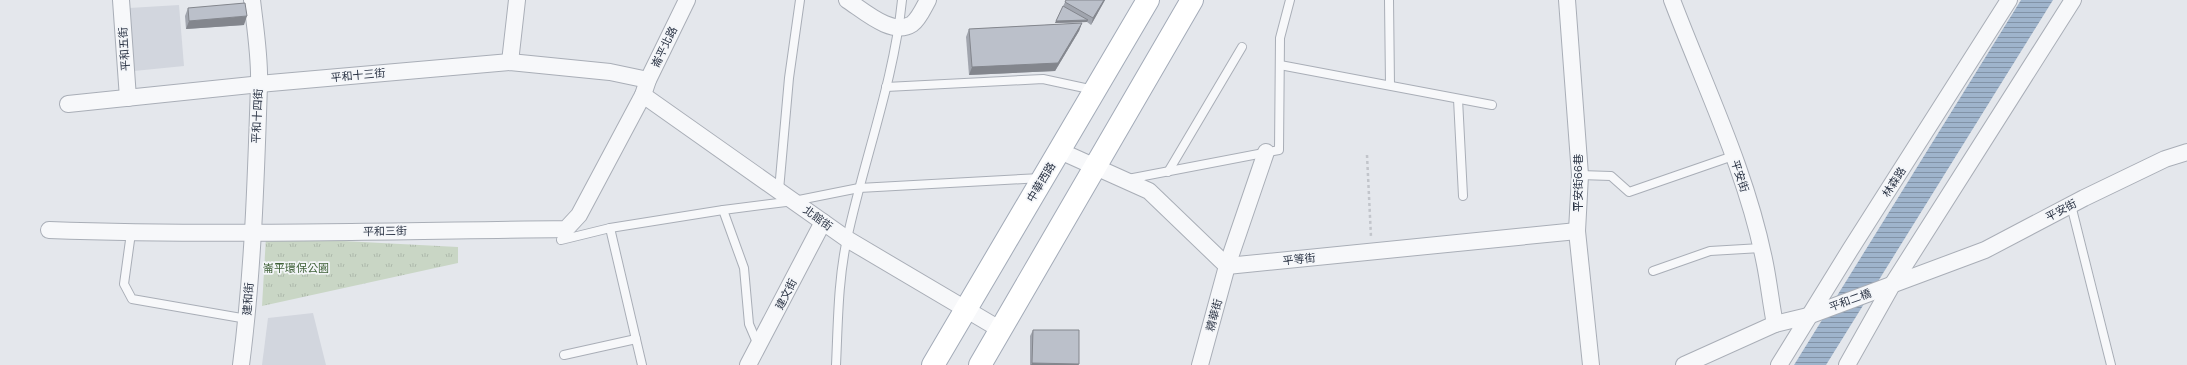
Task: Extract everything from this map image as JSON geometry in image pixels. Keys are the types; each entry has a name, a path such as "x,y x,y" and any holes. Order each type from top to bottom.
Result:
{"main road":[{"name":"中華西路","path":"933,365 1148,0"},
{"path":"980,365 1192,0"}],"street":[{"name":"平和五街","path":"121,0 128,98"},
{"name":"平和十四街","path":"252,0 259,84 253,233"},
{"path":"510,62 517,0"},
{"name":"崙平北路","path":"643,95 648,80 687,0"},
{"path":"847,0 887,25 900,28 912,24 928,0"},
{"name":"平安街66巷","path":"1567,0 1580,175 1577,231 1591,365"},
{"name":"平安街","path":"1672,0 1733,156 1761,248 1774,324"},
{"name":"林森路","path":"1779,365 1809,315 2009,0"},
{"path":"1847,365 1892,285 2073,0"},
{"name":"平和十三街","path":"68,104 259,84 510,62 610,72 648,80"},
{"path":"567,235 643,95"},
{"name":"北館街","path":"643,95 847,239 1000,330"},
{"path":"1060,150 1149,191 1227,266"},
{"name":"精華街","path":"1200,365 1227,266 1266,152"},
{"name":"平安街","path":"1892,285 1985,250 2071,205 2165,159 2187,152"},
{"name":"建文街","path":"748,365 823,222"},
{"name":"平和三街","path":"49,230 131,233 567,235"},
{"name":"平等街","path":"1227,266 1577,231"},
{"name":"建和街","path":"241,365 247,319 253,233"},
{"name":"平和二橋","path":"1809,315 1892,285"},
{"path":"1684,365 1774,324 1809,315"}],"lane":[{"path":"779,190 789,78 800,0"},
{"path":"836,365 839,284 847,239 900,28 902,0"},
{"path":"1125,180 1279,150 1280,38 1290,0"},
{"path":"1389,0 1390,85"},
{"path":"1168,172 1242,47"},
{"path":"1280,65 1492,105"},
{"path":"886,87 1043,79 1095,90"},
{"path":"1458,98 1463,196"},
{"path":"1580,175 1611,176 1629,192 1733,156"},
{"path":"567,235 723,210 794,201 859,188 1043,178"},
{"path":"2071,205 2110,365"},
{"path":"723,210 744,268 749,324 758,346"},
{"path":"610,228 642,365"},
{"path":"131,233 124,284 132,299 247,319"},
{"path":"1653,271 1710,251 1761,248"},
{"path":"564,355 636,339"}],"path":[{"path":"1367,155 1371,251"}],"shaded area":[{"path":"179,5 184,66 134,71 129,8"},
{"path":"313,313 326,365 262,365 268,318"}],"green space":[{"name":"崙平環保公園","path":"266,237 458,247 458,263 262,306"}],"water":[{"path":"2021,0 2053,0 1826,365 1794,365"}],"building":[{"path":"1066,0 1104,0 1093,18 1065,2"},
{"path":"245,3 247,16 189,21 188,8"},
{"path":"1063,6 1088,20 1056,21"},
{"path":"1082,23 1058,63 972,67 969,29"},
{"path":"1033,330 1079,330 1079,364 1032,363"}]}
